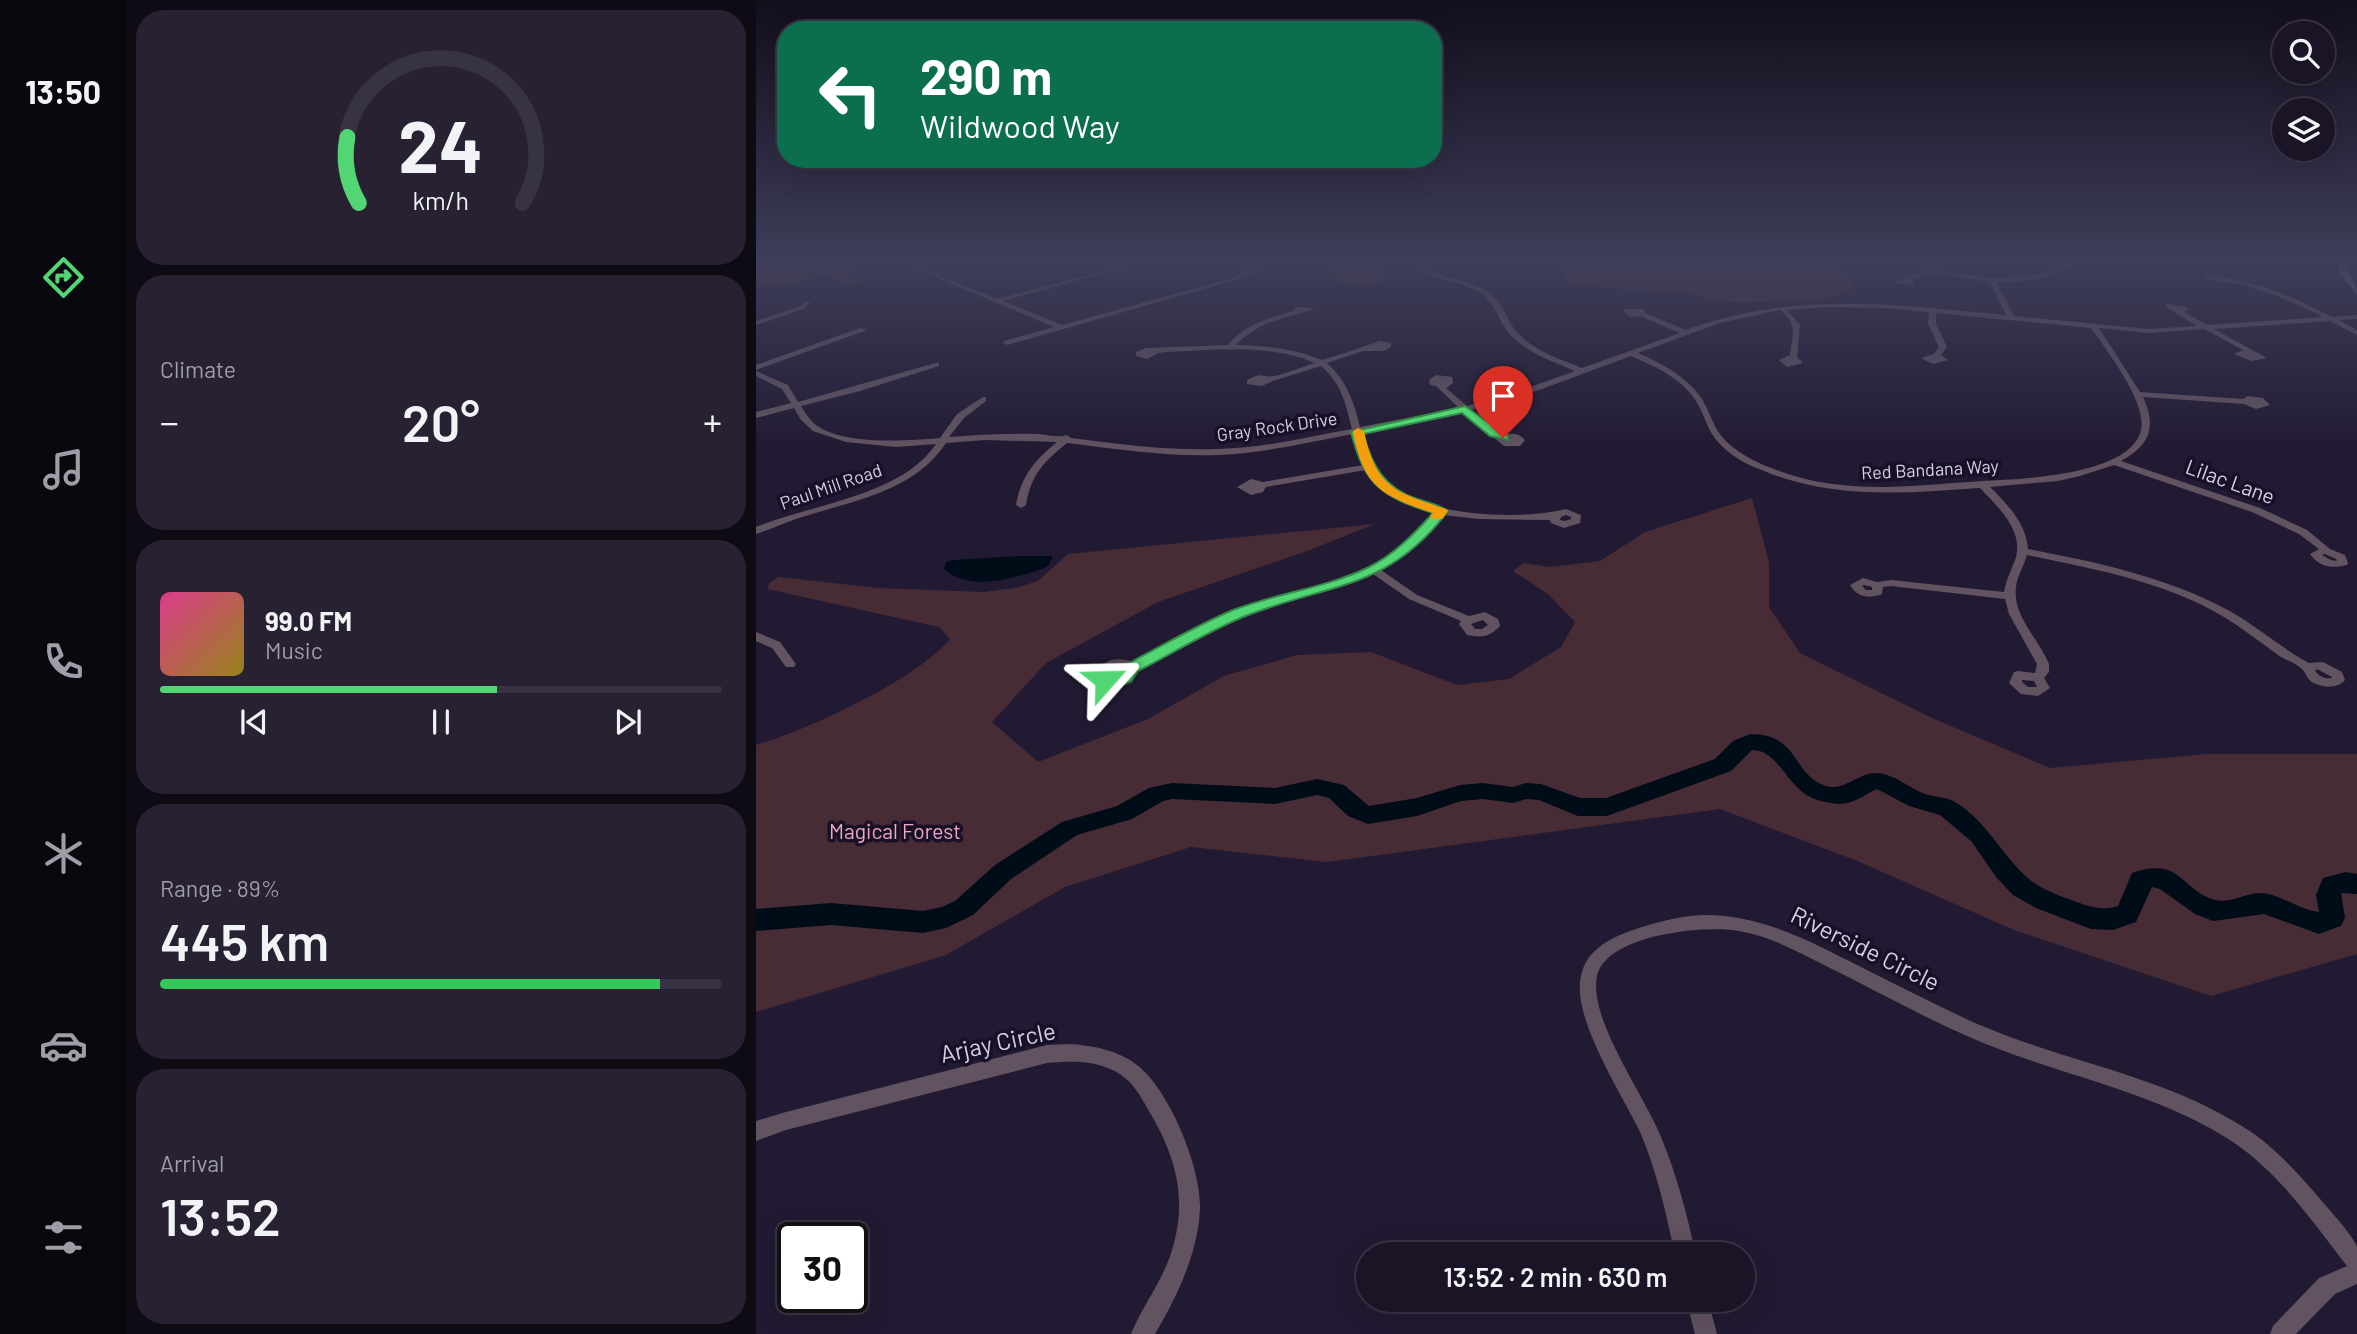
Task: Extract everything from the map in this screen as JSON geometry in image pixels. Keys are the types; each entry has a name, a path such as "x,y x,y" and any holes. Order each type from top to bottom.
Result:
{"street":[{"path":"1056,325 1062,328"},
{"path":"1007,343 1072,325"},
{"path":"1230,348 1240,335 1257,325"},
{"path":"1508,325 1520,339 1581,371"},
{"path":"1668,325 1687,333"},
{"name":"Gray Rock Drive","path":"756,370 785,387 809,424 836,437 881,444 1005,436 1067,438 1149,450 1219,452 1276,446 1465,410 1709,325"},
{"path":"1793,358 1797,325"},
{"path":"1934,325 1943,343 1937,356"},
{"name":"Gray Rock Drive","path":"2078,325 2148,331 2242,325"},
{"path":"2204,325 2249,351"},
{"name":"Red Bandana Way","path":"1632,353 1665,369 1691,390 1705,409 1712,428 1729,447 1755,464 1778,474 1822,485 1867,490 1982,484 2052,479 2085,472 2114,462 2131,451 2146,430 2147,416 2136,394 2094,327"},
{"path":"756,370 863,330"},
{"path":"1270,379 1371,347"},
{"path":"1156,351 1230,348 1301,355 1320,363 1338,377 1368,467 1377,481 1394,494 1441,511 1494,517 1555,517"},
{"path":"756,415 936,364"},
{"path":"1440,385 1465,410 1494,434 1503,438"},
{"path":"2136,394 2245,402"},
{"name":"Paul Mill Road","path":"758,528 900,480 926,463 945,441 959,417 983,398"},
{"path":"1021,505 1024,485 1031,471 1067,438"},
{"name":"Lilac Lane","path":"2114,462 2265,513 2303,532 2326,551"},
{"path":"1263,485 1368,467"},
{"path":"1982,484 2018,528 2023,551 2013,576 2010,596 2019,619 2040,654 2043,672 2038,678"},
{"path":"1132,667 1214,624 1247,610 1335,585 1374,570 1407,548 1441,511"},
{"path":"2023,551 2127,572 2180,591 2236,619 2287,656 2308,667"},
{"path":"1374,570 1413,597 1468,620"},
{"path":"1877,585 1900,584 2010,596"},
{"path":"756,636 776,645 790,664"},
{"name":"Riverside Circle","path":"1683,1242 1670,1185 1651,1136 1600,1031 1589,1005 1587,989 1589,974 1597,960 1622,941 1677,924 1725,922 1779,936 1993,1039 2141,1087 2209,1117 2242,1138 2272,1164 2303,1195 2357,1262"},
{"name":"Arjay Circle","path":"756,1131 1047,1054 1088,1054 1123,1066 1139,1077 1178,1140 1187,1171 1190,1210 1175,1272 1160,1305 1142,1334"},
{"path":"2281,1334 2327,1286 2357,1273"},
{"path":"1700,1312 1706,1334"}],"green space":[{"name":"Magical Forest","path":"1752,498 1769,562 1769,607 1800,653 1932,718 2050,768 2207,754 2357,754 2357,954 2211,996 2014,930 1855,860 1720,809 1327,862 1191,847 1065,887 946,955 756,1012 756,745 803,728 860,702 913,671 950,639 939,627 767,589 770,582 779,577 878,588 984,592 1015,588 1038,581 1068,554 1375,524 1310,550 1158,602 1046,663 992,722 1038,762 1148,719 1224,676 1297,655 1371,652 1457,685 1509,679 1561,647 1575,622 1548,594 1513,571 1523,563 1550,567 1600,561 1645,532"}],"shaded area":[{"path":"1053,556 1049,565 1042,569 991,581 966,580 944,569 946,562 953,560"}],"waterway":[{"path":"756,920 831,914 923,922 946,917 964,908 1003,872 1070,828 1124,813 1157,794 1172,791 1275,796 1317,787 1336,791 1356,810 1368,815 1417,807 1460,793 1483,791 1513,795 1526,791 1541,792 1578,807 1607,807 1723,765 1740,746 1750,742 1763,742 1785,757 1799,778 1815,792 1844,796 1872,781 1880,781 1917,800 1947,808 1980,836 2004,870 2022,888 2045,901 2091,918 2113,919 2127,914 2138,895 2141,880 2151,877 2169,882 2204,907 2213,910 2224,911 2250,904 2264,904 2319,923 2332,918 2328,895 2332,885 2346,882 2357,884"}],"slow traffic":[{"path":"1358,431 1364,459 1377,481 1394,494 1441,511 1437,516"}],"route":[{"path":"1105,680 1126,678 1132,667 1151,660 1214,624 1257,606 1354,579 1374,570 1407,548 1441,511 1394,494 1377,481 1364,459 1357,432 1465,410 1498,437 1503,438"}]}
